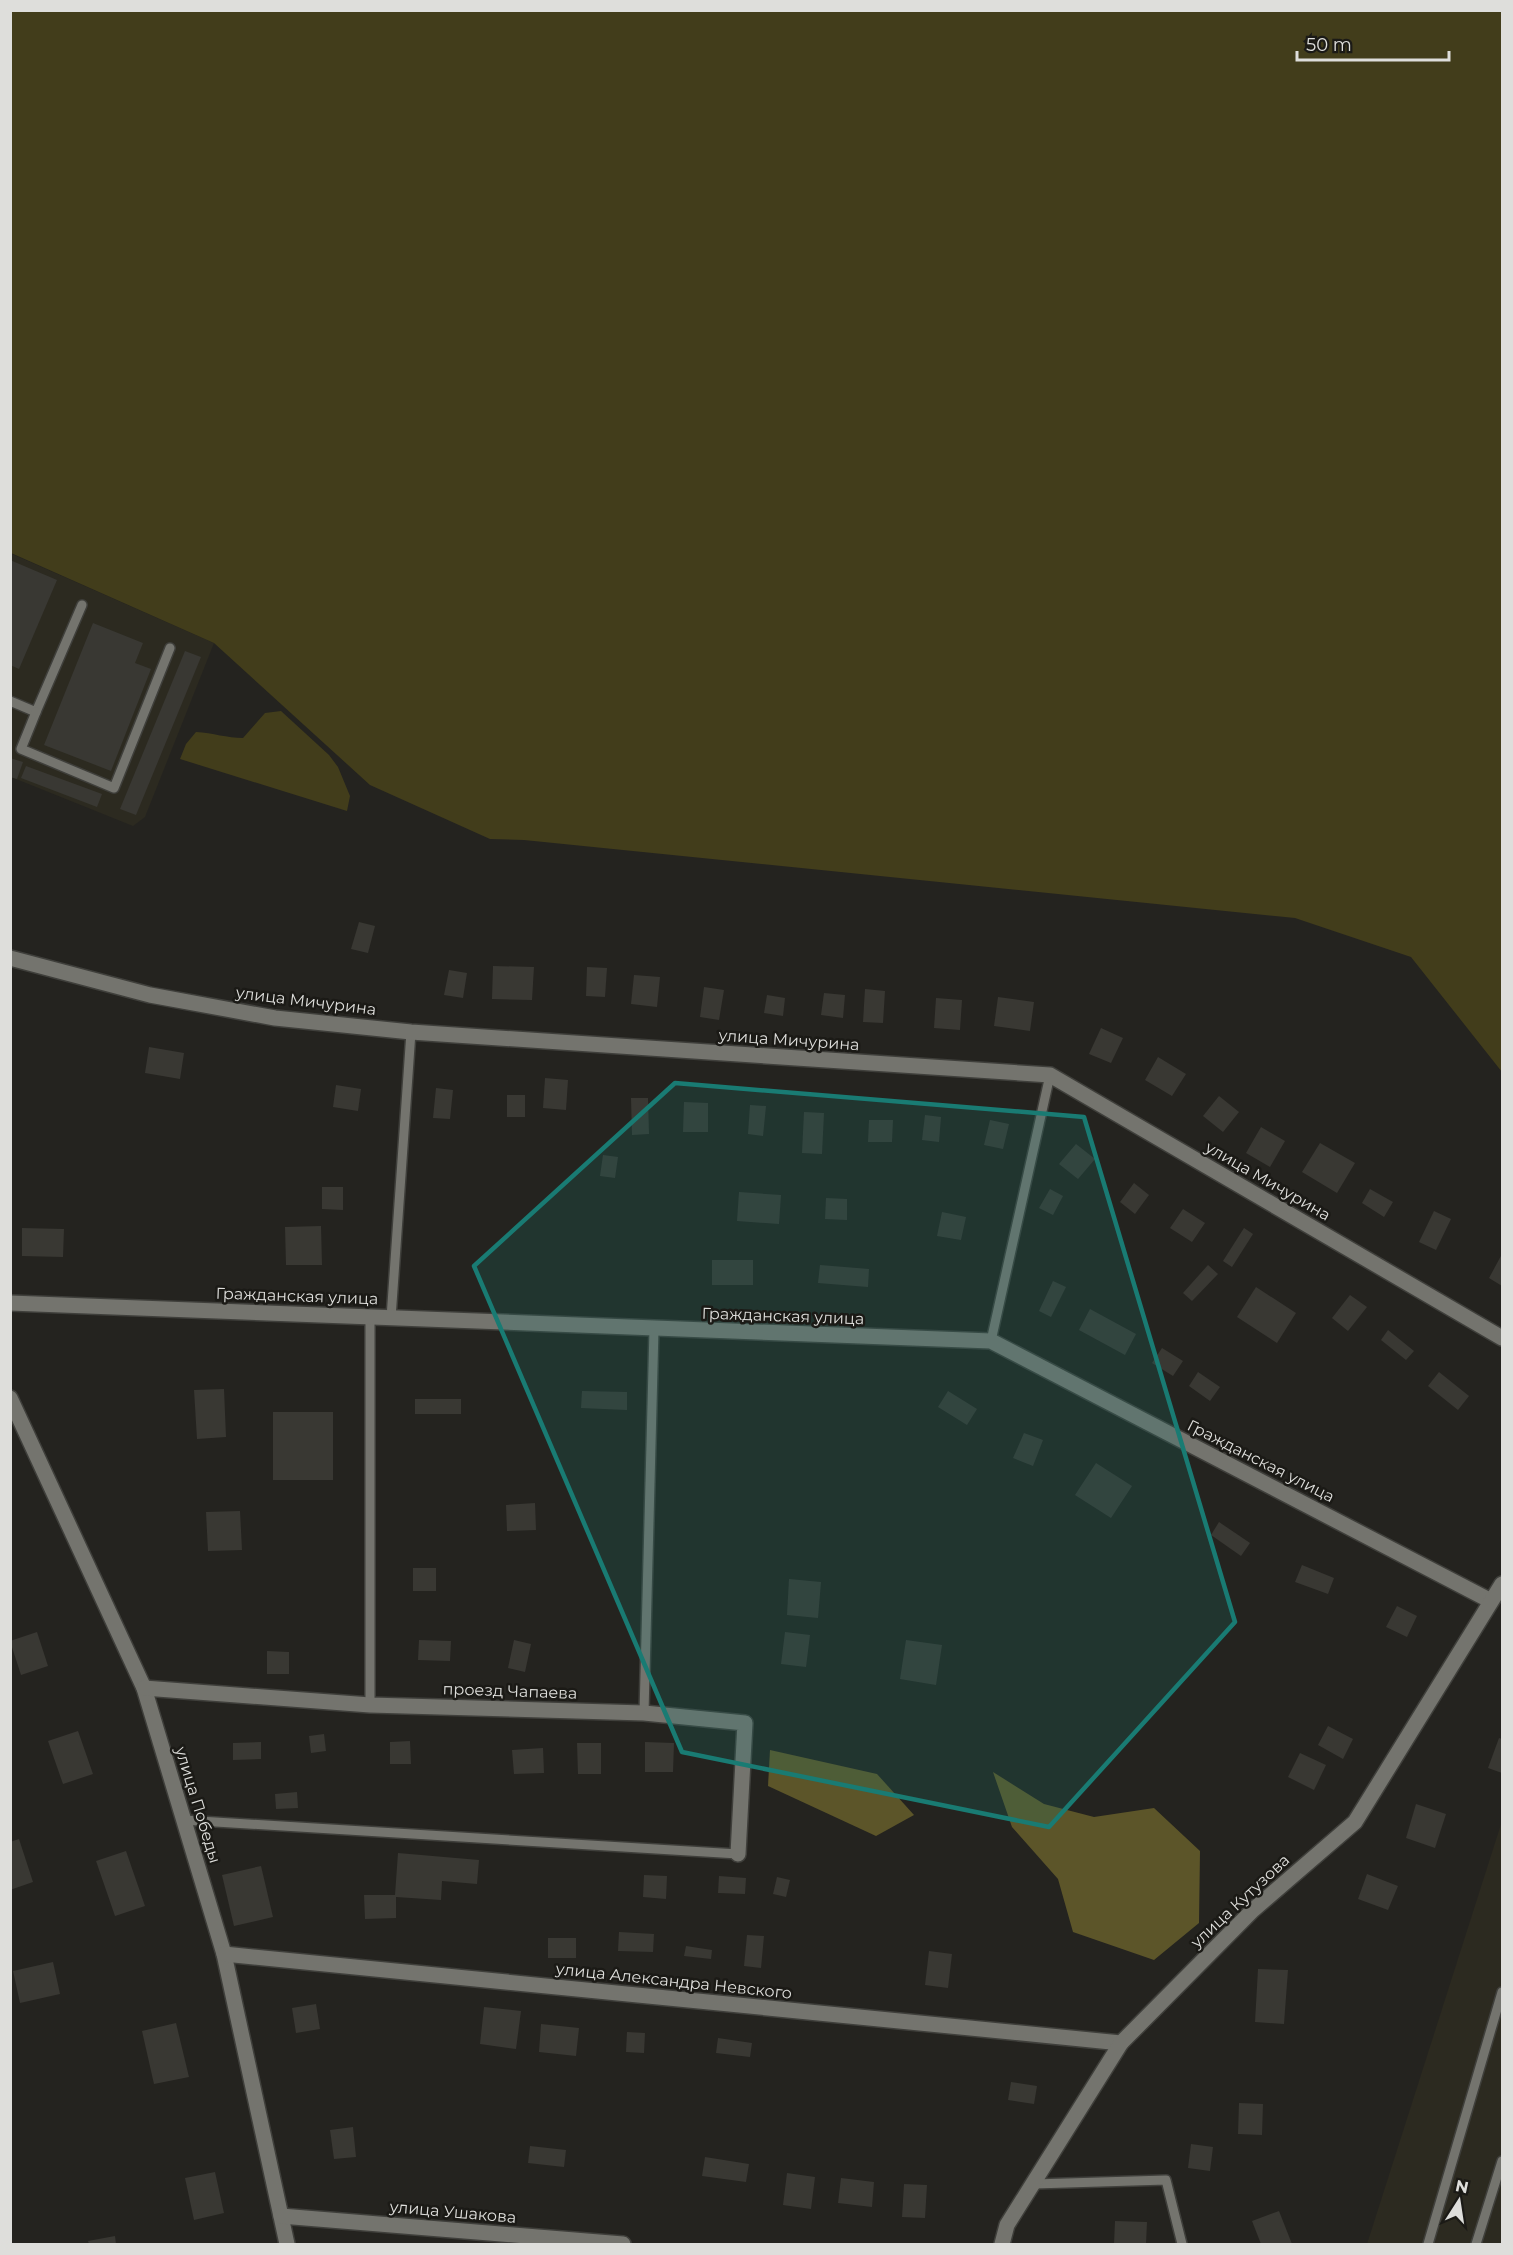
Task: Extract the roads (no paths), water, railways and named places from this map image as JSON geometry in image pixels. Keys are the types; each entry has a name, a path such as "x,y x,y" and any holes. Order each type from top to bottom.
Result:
{"street":[{"name":"улица Мичурина","path":"10,958 150,995 275,1018 411,1032 1050,1076 1503,1338"},
{"name":"Гражданская улица","path":"10,1303 991,1341 1491,1601"},
{"name":"улица Победы","path":"10,1398 144,1688 224,1954 287,2244"},
{"name":"улица Кутузова","path":"1002,2244 1007,2225 1121,2043 1253,1910 1355,1822 1503,1584"},
{"name":"проезд Чапаева","path":"144,1688 370,1705 644,1713 745,1723 738,1854"},
{"name":"улица Александра Невского","path":"224,1954 1121,2043"},
{"name":"улица Ушакова","path":"281,2216 623,2244"}],"lane":[{"path":"82,605 21,748 114,788 170,648"},
{"path":"10,701 36,712"},
{"path":"392,1318 411,1032"},
{"path":"991,1341 1050,1076"},
{"path":"370,1317 370,1705"},
{"path":"644,1713 654,1329"},
{"path":"183,1820 738,1854"},
{"path":"1428,2244 1503,1992"},
{"path":"1476,2244 1503,2161"},
{"path":"1034,2184 1166,2180 1182,2244"}]}
